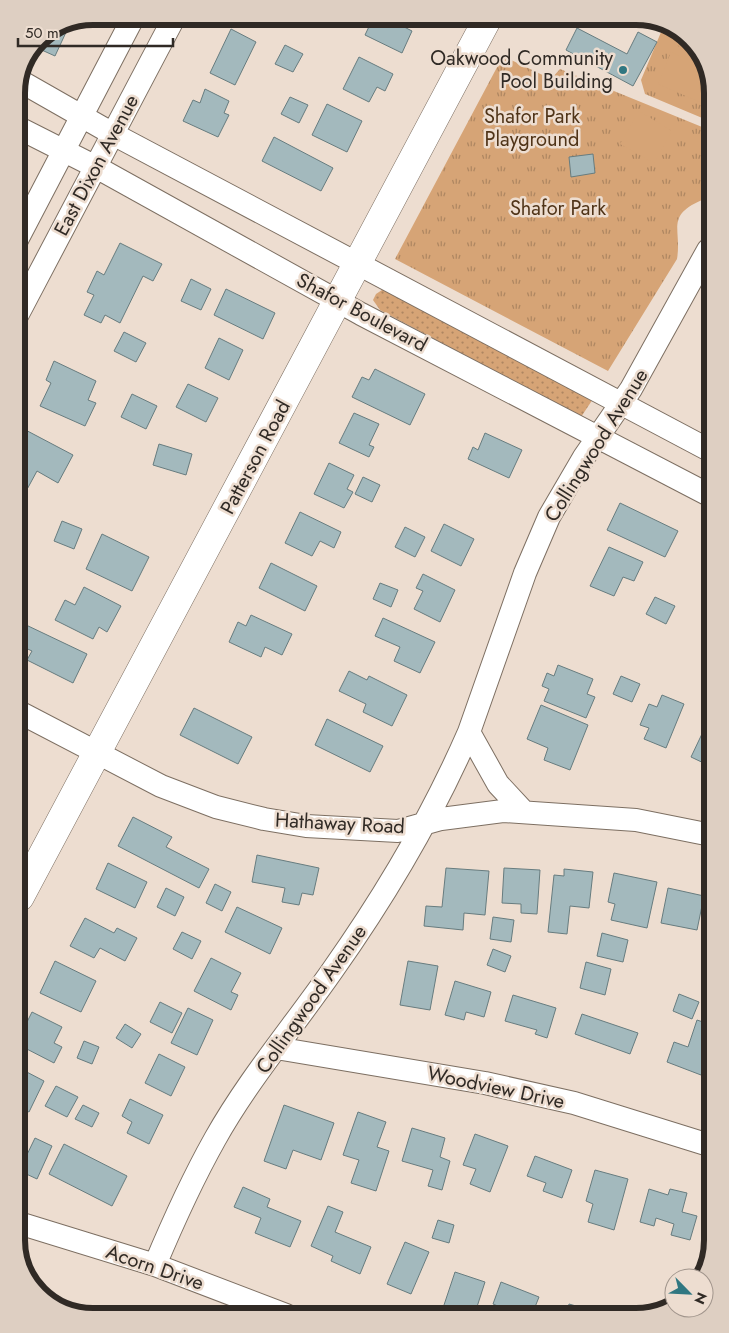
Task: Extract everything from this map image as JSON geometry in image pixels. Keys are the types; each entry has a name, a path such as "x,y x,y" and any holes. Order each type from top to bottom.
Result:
{"main road":[{"name":"Patterson Road","path":"25,888 484,25"}],"street":[{"name":"East Dixon Avenue","path":"25,225 129,25"},
{"name":"East Dixon Avenue","path":"25,301 170,25"},
{"name":"Shafor Boulevard","path":"26,84 113,134 704,447"},
{"name":"Shafor Boulevard","path":"25,131 96,167 338,301 704,492"},
{"name":"Collingwood Avenue","path":"155,1266 180,1206 216,1138 276,1048 375,908 423,826 469,732 524,573 549,518 584,457 622,404 666,329 704,258"},
{"name":"Hathaway Road","path":"25,715 161,786 216,807 264,819 306,826 398,830 423,826 441,819 503,811 636,820 704,834"},
{"path":"469,732 498,784 524,812"},
{"name":"Woodview Drive","path":"276,1048 502,1087 574,1103 704,1144"},
{"name":"Acorn Drive","path":"25,1225 155,1266 267,1308"}],"green space":[{"path":"662,30 666,32 684,45 699,67 703,80 704,119 645,94 641,80"},
{"path":"676,39 688,50 674,44"},
{"path":"671,52 697,64 703,80 704,104 658,84"},
{"name":"Shafor Park","path":"503,56 551,79 560,69 704,128 704,196 702,200 683,212 679,218 677,259 608,371 395,259"},
{"path":"639,111 672,131 654,163 620,144"},
{"path":"386,290 593,399 581,417 380,310 373,300 376,294"}],"building":[{"path":"370,25 400,25 412,31 402,53 365,35"},
{"name":"Oakwood Community Pool Building","path":"577,28 627,54 638,32 657,42 633,86 566,50"},
{"path":"231,29 256,42 235,85 210,73"},
{"path":"67,31 55,56 41,50 48,42"},
{"path":"285,45 303,54 293,72 275,64"},
{"path":"359,57 393,74 385,91 377,87 369,102 343,89"},
{"path":"205,89 229,101 224,113 229,115 218,137 183,121 193,100 200,103"},
{"path":"290,97 308,105 299,123 281,114"},
{"path":"327,104 362,121 347,152 312,135"},
{"path":"274,137 333,168 321,191 262,161"},
{"path":"593,154 595,173 571,177 569,157"},
{"path":"120,243 162,264 153,281 143,276 120,323 105,315 101,323 84,315 94,295 87,292 97,271 104,275"},
{"path":"191,279 211,289 201,310 181,301"},
{"path":"226,289 275,313 263,339 214,315"},
{"path":"124,332 146,343 136,362 114,351"},
{"path":"219,338 243,350 229,380 205,368"},
{"path":"54,361 96,381 88,400 96,403 85,426 40,406 51,383 46,380"},
{"path":"375,369 425,394 410,425 352,397 362,377 369,380"},
{"path":"188,384 218,398 206,422 176,407"},
{"path":"132,394 157,406 146,429 121,417"},
{"path":"354,413 379,424 369,445 374,447 369,457 339,443"},
{"path":"25,430 73,455 58,483 37,471 25,493"},
{"path":"485,433 522,450 509,478 468,459 473,447 478,450"},
{"path":"159,444 192,454 186,475 153,465"},
{"path":"329,463 354,475 347,489 353,492 344,508 314,494"},
{"path":"363,477 380,485 372,502 355,494"},
{"path":"620,503 678,531 665,557 607,530"},
{"path":"300,512 341,532 334,548 320,541 312,556 285,543"},
{"path":"62,521 82,529 74,549 54,541"},
{"path":"444,524 474,539 461,566 431,551"},
{"path":"405,527 425,537 415,557 395,547"},
{"path":"102,534 149,557 132,591 86,569"},
{"path":"609,547 643,562 634,581 623,577 614,596 590,586"},
{"path":"271,563 317,586 305,611 259,588"},
{"path":"423,574 455,590 440,622 414,609 423,591 416,588"},
{"path":"380,583 398,590 391,607 373,599"},
{"path":"84,587 121,606 107,632 99,627 93,639 55,620 65,600 75,605"},
{"path":"655,597 675,606 666,624 646,614"},
{"path":"251,615 292,634 282,655 265,647 261,657 229,642 238,622 246,626"},
{"path":"383,618 435,642 420,673 394,661 400,647 375,636"},
{"path":"25,624 87,654 73,683 27,660 32,651 25,648"},
{"path":"558,665 593,679 587,694 595,697 586,718 544,701 549,689 542,686 547,673 554,676"},
{"path":"349,671 367,680 369,676 407,695 392,726 363,712 366,704 339,691"},
{"path":"621,676 640,684 632,702 613,694"},
{"path":"662,695 684,704 666,748 644,739 649,728 640,725 649,704 657,707"},
{"path":"541,705 588,725 570,770 544,760 548,748 527,739"},
{"path":"194,708 252,737 238,764 180,735"},
{"path":"327,719 383,746 370,772 315,745"},
{"path":"704,730 704,763 691,757"},
{"path":"133,817 172,837 166,847 209,869 199,888 118,846"},
{"path":"257,855 319,868 313,895 302,893 299,905 282,902 285,888 252,882"},
{"path":"108,863 147,882 135,908 96,889"},
{"path":"446,868 489,871 485,915 464,913 463,930 424,926 426,906 442,907"},
{"path":"504,868 540,870 537,914 521,913 521,904 502,903"},
{"path":"564,869 593,872 589,908 570,906 567,934 548,932 554,875 564,876"},
{"path":"614,873 657,882 647,928 611,920 615,904 608,902"},
{"path":"215,884 231,892 222,911 206,903"},
{"path":"166,888 184,897 175,916 157,907"},
{"path":"668,888 704,896 697,930 661,923"},
{"path":"237,907 282,928 270,954 225,932"},
{"path":"493,917 514,920 511,942 490,939"},
{"path":"85,918 114,933 117,928 137,938 125,961 100,948 94,958 70,946"},
{"path":"182,932 201,941 192,959 173,949"},
{"path":"602,933 628,940 623,962 597,956"},
{"path":"493,949 511,956 505,972 487,965"},
{"path":"211,958 241,973 231,992 238,995 231,1010 194,991"},
{"path":"55,961 96,981 81,1012 40,993"},
{"path":"408,961 438,966 430,1010 400,1005"},
{"path":"586,962 611,969 605,995 580,988"},
{"path":"455,981 491,992 484,1017 466,1012 464,1020 445,1015"},
{"path":"679,994 699,1002 692,1019 673,1011"},
{"path":"513,995 556,1008 547,1038 535,1034 537,1030 505,1021"},
{"path":"160,1002 182,1013 172,1033 150,1022"},
{"path":"188,1008 213,1020 197,1055 171,1043"},
{"path":"32,1012 62,1027 54,1043 62,1047 54,1063 25,1048 25,1026"},
{"path":"582,1014 638,1033 630,1054 575,1034"},
{"path":"697,1020 704,1022 704,1067 701,1075 667,1062 674,1042 688,1047"},
{"path":"125,1024 141,1034 132,1048 116,1038"},
{"path":"84,1041 99,1047 92,1064 77,1058"},
{"path":"159,1054 185,1067 171,1096 145,1083"},
{"path":"25,1071 44,1081 29,1112 25,1110"},
{"path":"56,1086 78,1097 67,1117 45,1106"},
{"path":"130,1099 163,1115 149,1144 127,1133 132,1122 122,1116"},
{"path":"83,1105 99,1113 92,1127 75,1119"},
{"path":"284,1105 334,1123 321,1160 293,1150 286,1169 264,1161"},
{"path":"358,1112 386,1122 377,1147 389,1151 376,1191 351,1183 359,1160 343,1155"},
{"path":"412,1128 445,1138 440,1157 450,1161 442,1190 428,1186 433,1170 402,1161"},
{"path":"475,1134 508,1146 490,1192 470,1184 476,1169 463,1165"},
{"path":"35,1138 52,1146 37,1179 25,1173 25,1159"},
{"path":"64,1144 127,1176 112,1206 49,1174"},
{"path":"535,1156 572,1170 562,1198 543,1191 546,1183 527,1176"},
{"path":"595,1170 628,1179 614,1230 588,1222 593,1204 586,1201"},
{"path":"243,1187 270,1199 267,1207 301,1221 290,1247 255,1233 261,1218 234,1207"},
{"path":"649,1189 668,1195 670,1189 687,1193 682,1212 697,1216 690,1240 671,1235 674,1224 656,1218 654,1226 640,1222"},
{"path":"328,1206 343,1212 335,1232 371,1247 360,1274 331,1261 333,1256 311,1246"},
{"path":"438,1220 454,1225 449,1243 432,1238"},
{"path":"405,1242 429,1252 411,1294 387,1284"},
{"path":"455,1272 485,1282 477,1308 443,1308"},
{"path":"501,1282 539,1297 535,1308 503,1308 493,1304"},
{"path":"569,1304 583,1308 568,1308"}],"place":[{"name":"Oakwood Community Pool Building","path":"623,70"}],"park label":[{"name":"Shafor Park Playground","path":"532,128"}]}
